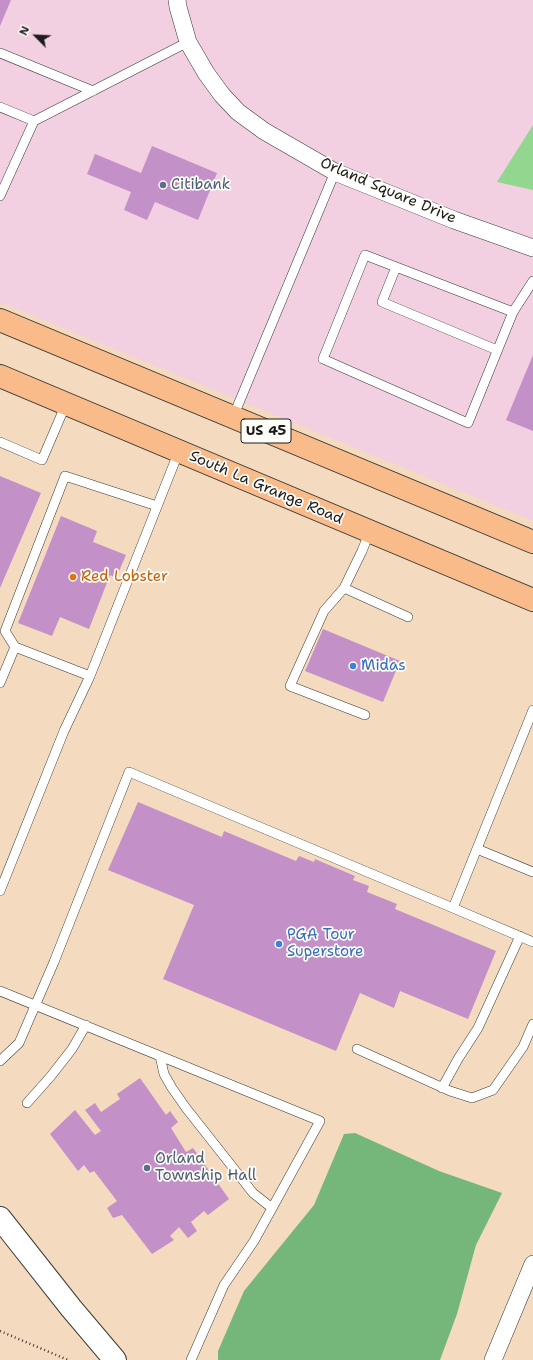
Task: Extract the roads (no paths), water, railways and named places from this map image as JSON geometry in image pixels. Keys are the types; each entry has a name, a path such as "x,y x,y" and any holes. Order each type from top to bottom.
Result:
{"highway":[{"name":"US 45","path":"0,320 533,542"},
{"name":"South La Grange Road","path":"0,376 533,600"}],"street":[{"name":"Orland Square Drive","path":"177,0 188,42 206,73 222,95 238,112 264,131 335,172 454,220 533,248"},
{"path":"0,1218 95,1338 115,1360"},
{"path":"493,1360 533,1264"}],"lane":[{"path":"0,196 34,121 188,42"},
{"path":"0,54 93,91"},
{"path":"0,108 34,121"},
{"path":"233,417 335,172"},
{"path":"513,312 365,255 323,359 468,423 513,312 533,281"},
{"path":"396,267 382,302 497,350"},
{"path":"0,442 42,460 66,404"},
{"path":"0,891 64,731 90,676 179,451"},
{"path":"90,676 15,647 5,631 65,476 157,506"},
{"path":"365,715 290,686 324,611 344,588 362,552 370,531"},
{"path":"344,588 408,617"},
{"path":"0,682 15,647"},
{"path":"453,908 533,710"},
{"path":"0,1062 19,1043 36,1005 129,772 533,942"},
{"path":"477,849 533,872"},
{"path":"442,1088 458,1059 478,1028 520,936"},
{"path":"0,991 320,1121 254,1241 224,1285 191,1360"},
{"path":"358,1049 442,1088 472,1098 493,1090 523,1047 533,1024"},
{"path":"27,1103 72,1049 86,1025"},
{"path":"160,1056 164,1074 186,1108 253,1194 272,1208"}],"place":[{"name":"Citibank","path":"163,185"},
{"name":"Red Lobster","path":"73,577"},
{"name":"Midas","path":"353,666"},
{"name":"PGA Tour Superstore","path":"279,944"},
{"name":"Orland Township Hall","path":"147,1168"}]}
